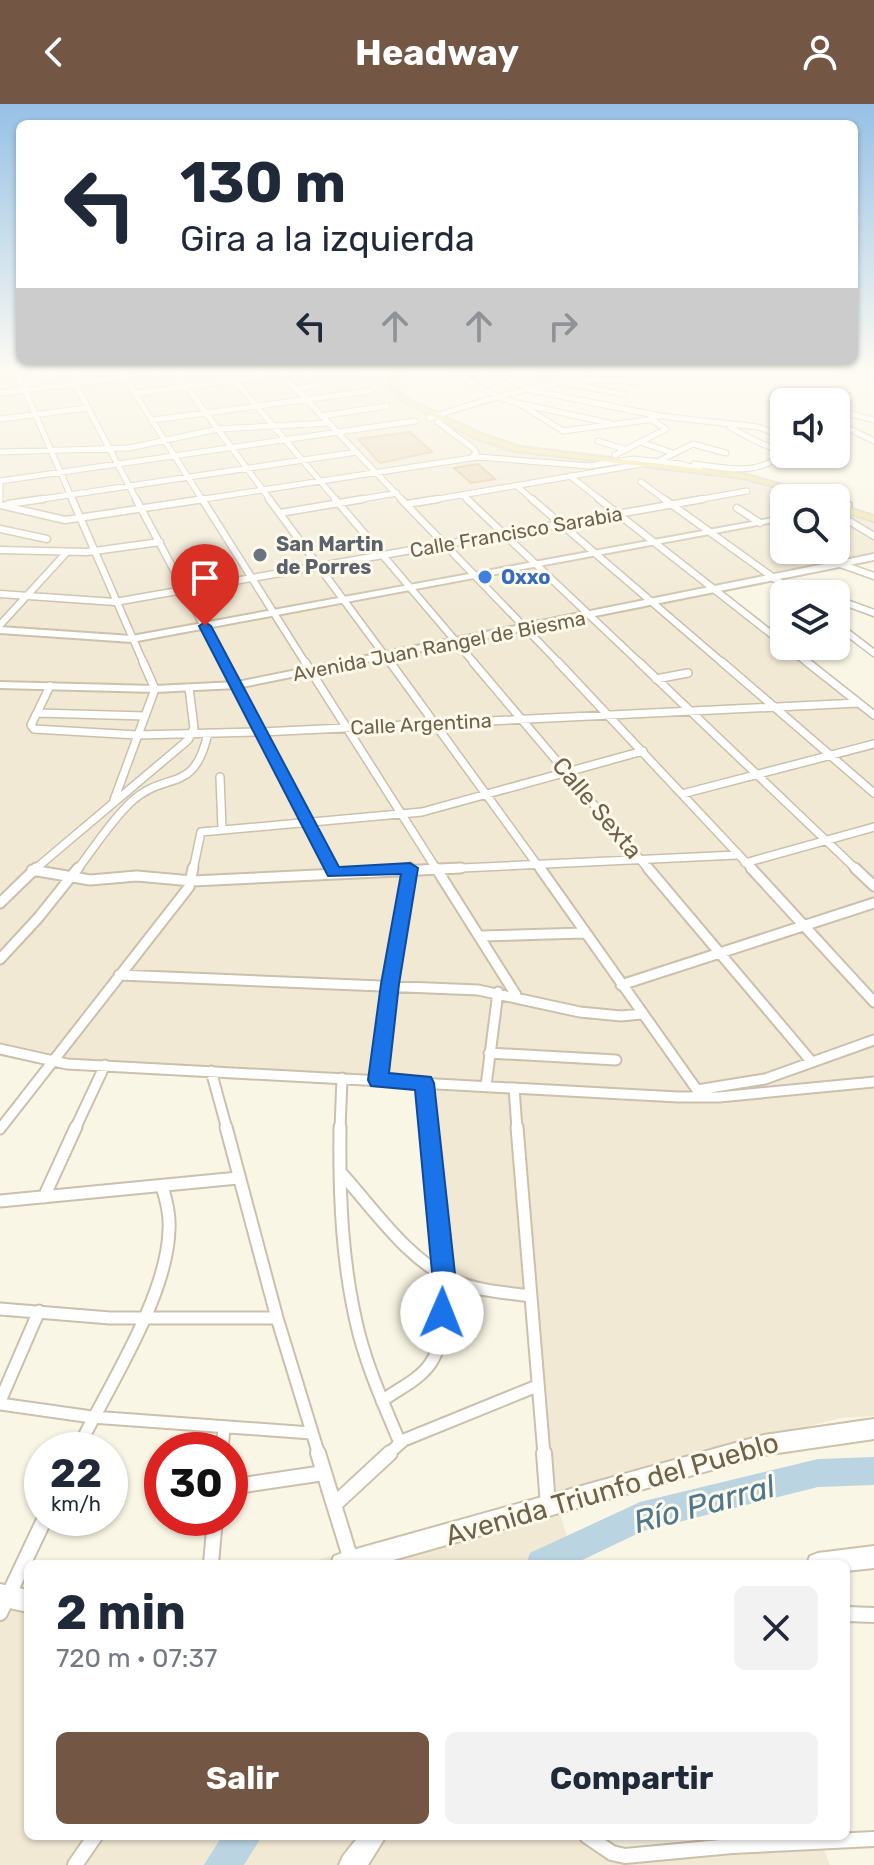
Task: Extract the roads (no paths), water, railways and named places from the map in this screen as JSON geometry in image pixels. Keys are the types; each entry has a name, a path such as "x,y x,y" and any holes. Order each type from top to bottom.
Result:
{"main road":[{"path":"540,452 613,459 632,466 744,479 770,486"},
{"path":"549,452 702,468 781,484"},
{"path":"850,510 874,516"}],"street":[{"path":"53,452 59,473 155,689 114,800"},
{"path":"113,452 334,872"},
{"path":"174,452 516,995"},
{"path":"0,503 0,481 203,452"},
{"path":"235,452 488,795 700,1094"},
{"name":"Calle Sexta","path":"295,452 811,1061"},
{"path":"0,503 356,452"},
{"path":"357,452 643,751 874,1002"},
{"path":"472,457 476,452"},
{"path":"613,459 621,452"},
{"path":"702,468 726,453 723,452"},
{"path":"658,461 673,453"},
{"path":"0,503 57,520 79,519 472,457 581,465 613,459 658,461 750,471 770,461"},
{"path":"407,504 642,464"},
{"path":"570,476 770,633"},
{"path":"641,482 778,580"},
{"path":"517,486 874,793"},
{"name":"Calle Francisco Sarabia","path":"0,594 115,602 747,491"},
{"path":"280,513 397,493"},
{"path":"463,495 874,886"},
{"path":"737,508 760,523"},
{"path":"850,516 874,536"},
{"path":"0,628 132,639 770,521"},
{"path":"0,529 47,539"},
{"path":"2,552 94,552 160,542"},
{"path":"0,628 67,552"},
{"name":"Avenida Juan Rangel de Biesma","path":"850,562 874,557"},
{"path":"840,564 874,576"},
{"name":"Avenida Juan Rangel de Biesma","path":"0,685 155,689 237,685 840,564"},
{"path":"850,604 874,613"},
{"path":"850,635 874,653"},
{"path":"804,660 874,715"},
{"path":"656,679 688,673"},
{"path":"50,686 37,713 145,716"},
{"path":"0,903 32,870 171,756 192,734 194,719 189,688"},
{"name":"Calle Argentina","path":"37,713 31,726 37,730 137,735 261,732 858,703"},
{"path":"0,959 71,878 131,801 184,778 195,769 206,750 208,733"},
{"path":"682,794 874,744"},
{"path":"0,1129 5,1116 52,1062 192,881 203,830 405,815 643,751"},
{"path":"220,777 222,828"},
{"path":"130,788 145,793"},
{"path":"745,863 874,827"},
{"path":"32,870 97,880 137,876 192,881 410,868 737,855"},
{"path":"378,1080 390,984 410,868"},
{"path":"621,985 874,903"},
{"path":"481,936 584,933"},
{"path":"119,975 390,984 498,992 598,1017 620,1018 641,1014"},
{"path":"486,1086 498,992"},
{"path":"700,1094 747,1083 874,1040"},
{"path":"0,1049 52,1062 514,1088 700,1094 874,1082"},
{"path":"489,1053 616,1060"},
{"path":"44,1197 105,1065"},
{"path":"211,1071 277,1318 335,1504 346,1560"},
{"path":"342,1078 342,1242 348,1285 358,1332 400,1443"},
{"path":"382,1401 424,1370 435,1356 445,1291 424,1083"},
{"path":"514,1088 548,1506"},
{"path":"341,1173 443,1274 462,1283 529,1296"},
{"path":"0,1201 238,1178"},
{"path":"85,1432 142,1318 168,1250 169,1216 162,1186"},
{"path":"0,1309 142,1318 277,1318"},
{"path":"39,1311 0,1403 92,1417 311,1433"},
{"path":"335,1504 400,1443 537,1386"},
{"path":"224,1427 224,1432"},
{"name":"Avenida Triunfo del Pueblo","path":"371,1560 403,1556 548,1506 764,1445 874,1429"},
{"path":"248,1484 324,1473"},
{"path":"27,1560 37,1536"},
{"path":"211,1560 213,1536"},
{"path":"850,1560 874,1557"},
{"path":"9,1602 24,1567"},
{"path":"850,1614 874,1615"},
{"path":"593,1840 612,1853 625,1856 732,1846 874,1839"},
{"path":"75,1865 92,1840"},
{"path":"352,1865 371,1840"}],"waterway":[{"name":"Río Parral","path":"549,1560 640,1517 818,1473 874,1471"},
{"name":"Río Parral","path":"222,1865 241,1840"}],"place":[{"name":"San Martin de Porres","path":"260,555"},
{"name":"Oxxo","path":"485,577"}]}
